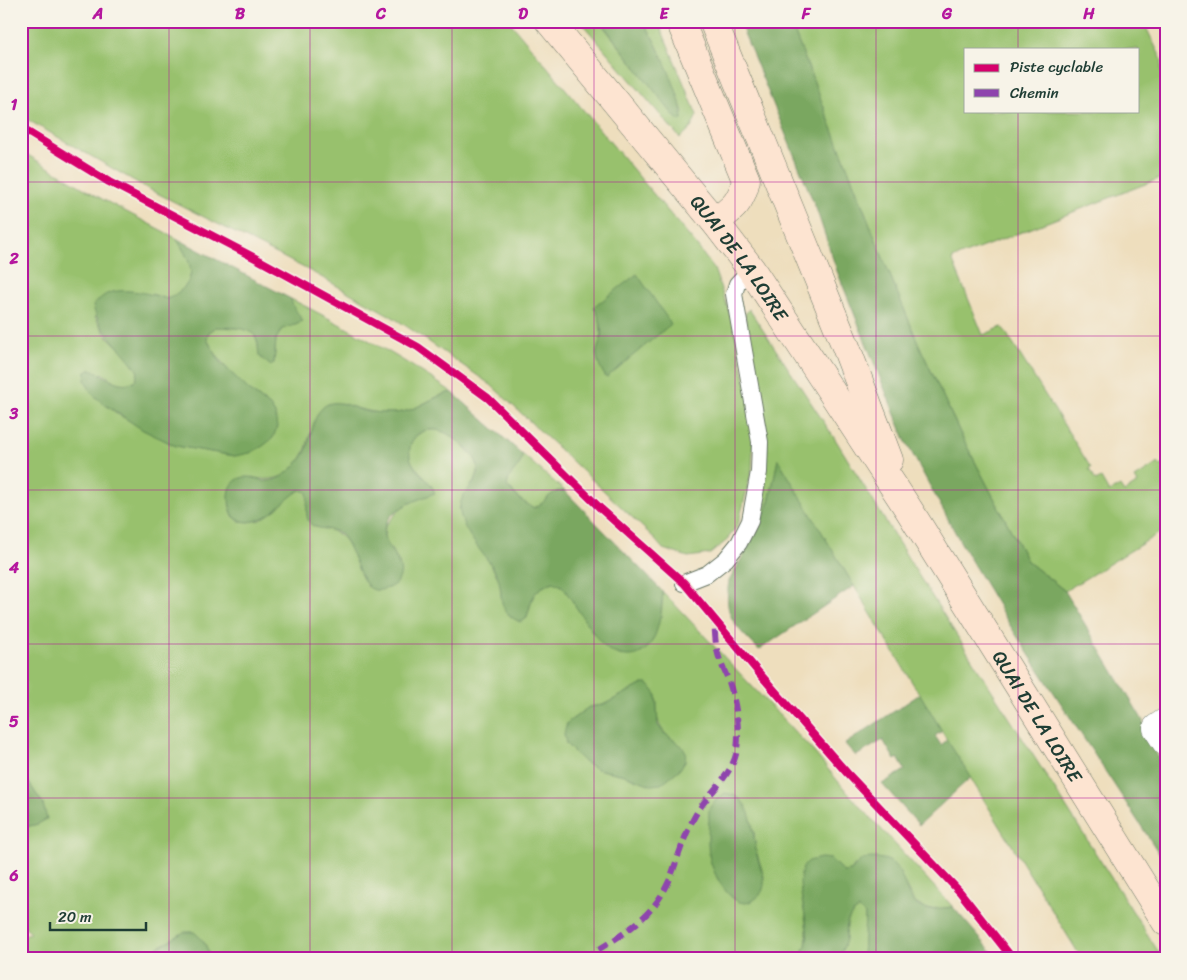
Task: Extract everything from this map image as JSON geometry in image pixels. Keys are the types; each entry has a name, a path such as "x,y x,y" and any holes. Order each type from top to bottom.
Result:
{"main road":[{"name":"QUAI DE LA LOIRE","path":"549,21 714,222 750,269 908,510 1166,922"},
{"path":"680,21 746,180 743,194 735,206 714,222"},
{"path":"713,21 846,348 908,510"}],"lane":[{"path":"684,583 707,574 726,559 739,543 750,521 759,472 760,442 734,294 737,284 750,269"}],"green space":[{"path":"21,21 509,21 697,246 714,269 733,323 754,423 752,470 738,525 726,541 710,554 688,557 663,549 651,535 491,385 412,330 391,316 312,272 145,187 21,116","holes":["600,318 671,324 601,338"]},
{"path":"580,21 599,21 679,121 683,112 679,100 661,54 643,21 658,21 697,115 691,128 680,138"},
{"path":"600,21 643,21 661,54 674,84 682,110 682,119 679,121 674,116"},
{"path":"739,21 790,21 887,268 919,345 962,437 1027,561 1065,591 1142,719 1166,777 1166,864 1011,627 966,552 906,442 837,271 816,208"},
{"path":"790,21 1143,21 1162,60 1161,70 1166,79 1166,176 952,259 983,335 1002,327 1091,468 1089,469 1096,481 1101,478 1109,492 1120,486 1124,492 1138,483 1135,478 1158,463 1160,466 1166,462 1166,529 1065,591 1027,561 962,437 919,345"},
{"path":"21,151 102,199 176,238 188,257 192,270 188,283 178,293 167,299 152,294 95,317 106,335 132,361 138,372 136,380 127,384 119,383 102,373 92,394 119,415 176,446 235,456 275,414 225,367 207,339 208,333 216,327 237,328 248,331 256,338 259,356 274,363 276,339 282,329 298,324 291,299 373,343 452,392 436,397 413,409 395,413 368,411 341,403 311,432 301,459 290,471 276,478 261,479 252,477 229,504 233,516 239,521 261,520 300,490 308,492 307,513 315,527 338,534 345,540 368,587 400,564 384,538 385,526 403,506 424,476 411,460 409,454 412,441 416,436 426,431 439,430 448,433 470,453 478,465 476,478 459,509 500,581 501,595 526,619 536,592 553,582 562,585 595,635 612,651 622,656 661,617 663,592 813,751 847,792 953,907 925,909 914,902 895,867 855,865 851,871 842,872 831,859 801,887 807,932 806,946 796,959 209,959 205,944 194,932 184,933 150,952 146,959 21,959 21,936 30,933 21,921 21,828 38,824 43,804 21,771","holes":["643,684 657,702 657,714 661,727 672,739 637,780 625,775 597,769 567,723 589,707 603,705","754,831 755,847 765,880 734,899 717,878"]},
{"path":"176,238 291,299 302,321 282,329 276,339 274,363 271,366 259,356 258,343 252,333 237,328 216,327 208,333 207,340 221,363 250,391 270,406 275,414 277,427 273,438 250,453 235,456 176,446 143,430 104,404 92,394 85,380 86,372 91,369 119,383 130,383 136,380 138,372 101,325 93,306 99,299 109,293 118,291 140,292 167,299 178,293 185,286 191,272 187,257"},
{"path":"637,274 671,324 606,378 599,365 597,356 601,327 600,319 594,307"},
{"path":"749,309 837,442 919,576 1163,959 1082,959 778,460 770,498 761,524 767,448 765,418 746,325 745,314"},
{"path":"452,392 522,454 520,464 510,476 507,486 516,496 534,508 551,495 559,491 565,491 663,592 656,633 646,650 628,656 610,651 591,630 562,586 553,582 536,592 526,619 520,622 506,612 495,571 468,533 461,516 460,503 476,479 478,473 477,462 462,444 442,432 429,430 419,433 410,446 410,456 414,466 431,485 435,493 399,509 388,519 384,533 385,540 401,572 399,579 388,588 374,590 367,585 345,540 340,534 311,525 307,515 307,492 300,490 273,512 258,520 242,521 233,515 229,497 233,483 244,477 265,481 272,480 290,471 304,455 316,418 323,407 328,404 342,403 369,412 395,413 410,410"},
{"path":"522,454 565,491 557,491 542,505 534,508 523,502 507,486 510,476 520,464"},
{"path":"778,459 854,586 759,650 743,634 733,620 728,604 729,581 761,524 770,498"},
{"path":"643,684 648,684 656,694 658,725 664,733 682,746 686,752 685,761 680,769 661,784 651,785 625,775 597,769 584,762 566,744 564,734 567,723 589,707 603,705"},
{"path":"920,694 942,731 935,736 941,745 947,740 971,777 919,825 882,784 905,770 898,758 895,760 883,740 856,756 845,744"},
{"path":"21,771 43,804 47,819 38,824 21,828"},
{"path":"725,793 735,796 742,801 747,808 753,827 764,885 761,893 750,902 743,903 736,900 724,889 710,859 708,849 709,809"},
{"path":"821,858 831,859 843,872 851,871 862,859 879,858 889,861 899,872 909,894 918,906 926,909 953,907 998,959 863,959 865,915 859,909 853,913 847,922 845,942 842,951 836,959 796,959 806,946 808,937 800,889 800,877 803,868 809,861"},
{"path":"859,909 865,915 863,959 836,959 842,951 845,942 848,922 853,913"},
{"path":"184,932 194,932 200,938 208,951 209,959 146,959 150,952"}],"marked path":[{"path":"583,959 632,927 653,907 669,881 696,814 731,768 735,759 738,741 737,714 731,688 718,654 714,620"}],"cycle path":[{"path":"21,128 109,182 259,260 418,347 488,398 601,509 684,583 759,673 847,773 960,892 1013,959"}]}
